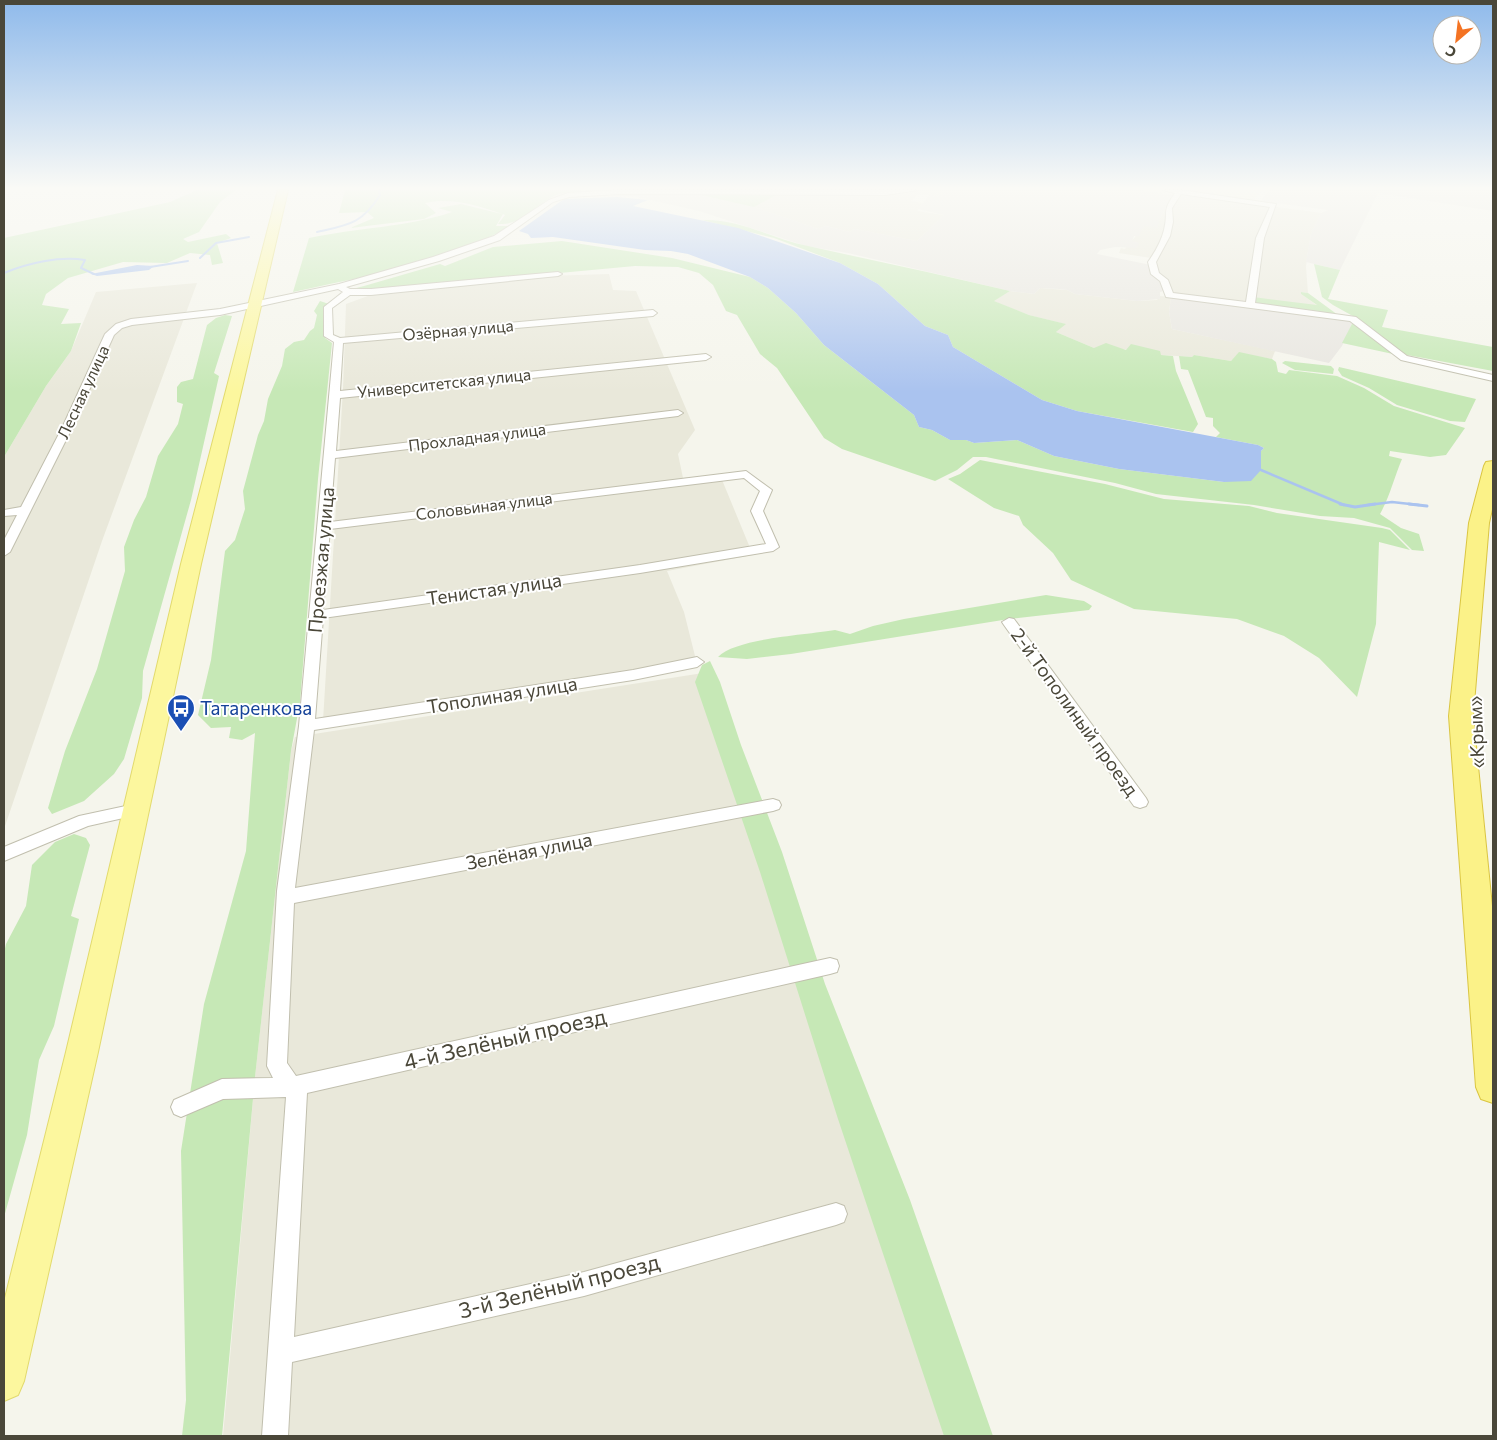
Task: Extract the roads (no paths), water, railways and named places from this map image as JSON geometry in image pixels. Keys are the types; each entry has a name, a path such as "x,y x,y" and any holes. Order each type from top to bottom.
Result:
{"highway":[{"path":"1493,466 1479,523 1461,716 1493,1087"},
{"name":"«Крым»","path":"1493,496 1479,591 1473,720 1493,968"}],"main road":[{"path":"4,1380 82,1052 191,564 266,257"}],"street":[{"name":"Лесная улица","path":"4,552 114,330 131,322 220,312 255,303 319,291 441,257"},
{"path":"1154,257 1152,262 1155,274 1164,280 1169,295 1353,319 1404,358 1493,378"},
{"path":"1250,305 1257,257"},
{"path":"340,341 329,336 328,307 331,302 348,292 558,274"},
{"path":"340,286 348,292"},
{"path":"319,291 323,299 331,302"},
{"name":"Озёрная улица","path":"340,341 653,313"},
{"name":"Университетская улица","path":"340,341 335,395 706,357"},
{"name":"Проезжая улица","path":"292,1087 277,1066 286,897 307,726 323,526 332,456 335,395"},
{"name":"Прохладная улица","path":"332,456 678,413"},
{"name":"Соловьиная улица","path":"323,526 746,474 766,490 757,511 773,547 671,564"},
{"path":"4,514 25,510"},
{"name":"Тенистая улица","path":"316,614 671,564"},
{"name":"2-й Тополиный проезд","path":"1009,622 1140,802"},
{"name":"Тополиная улица","path":"307,726 633,675 697,662"},
{"name":"Зелёная улица","path":"286,897 773,805"},
{"path":"4,854 85,820 135,810"},
{"name":"4-й Зелёный проезд","path":"181,1107 222,1089 292,1087 830,966"},
{"path":"274,1436 297,1094 292,1087"},
{"name":"3-й Зелёный проезд","path":"280,1352 584,1284 836,1214"}],"water":[{"path":"697,257 823,257 840,263 878,284 925,326 948,335 953,347 1042,400 1077,411 1258,445 1264,448 1261,451 1261,470 1251,481 1224,482 1119,469 1054,456 1017,440 974,443 966,440 950,440 932,430 919,427 914,415 824,345 796,313 768,288 750,277"},
{"path":"137,265 154,266 149,270 97,276 91,274"}],"waterway":[{"path":"4,273 44,261 75,259 85,260 81,268 94,274"},
{"path":"150,267 188,261"},
{"path":"1261,470 1343,505"},
{"path":"1370,505 1392,502 1419,505"},
{"path":"1370,505 1375,504"},
{"path":"1409,504 1427,506"},
{"path":"1343,505 1355,507 1370,505"}],"place":[{"name":"Татаренкова","path":"181,732"}]}
